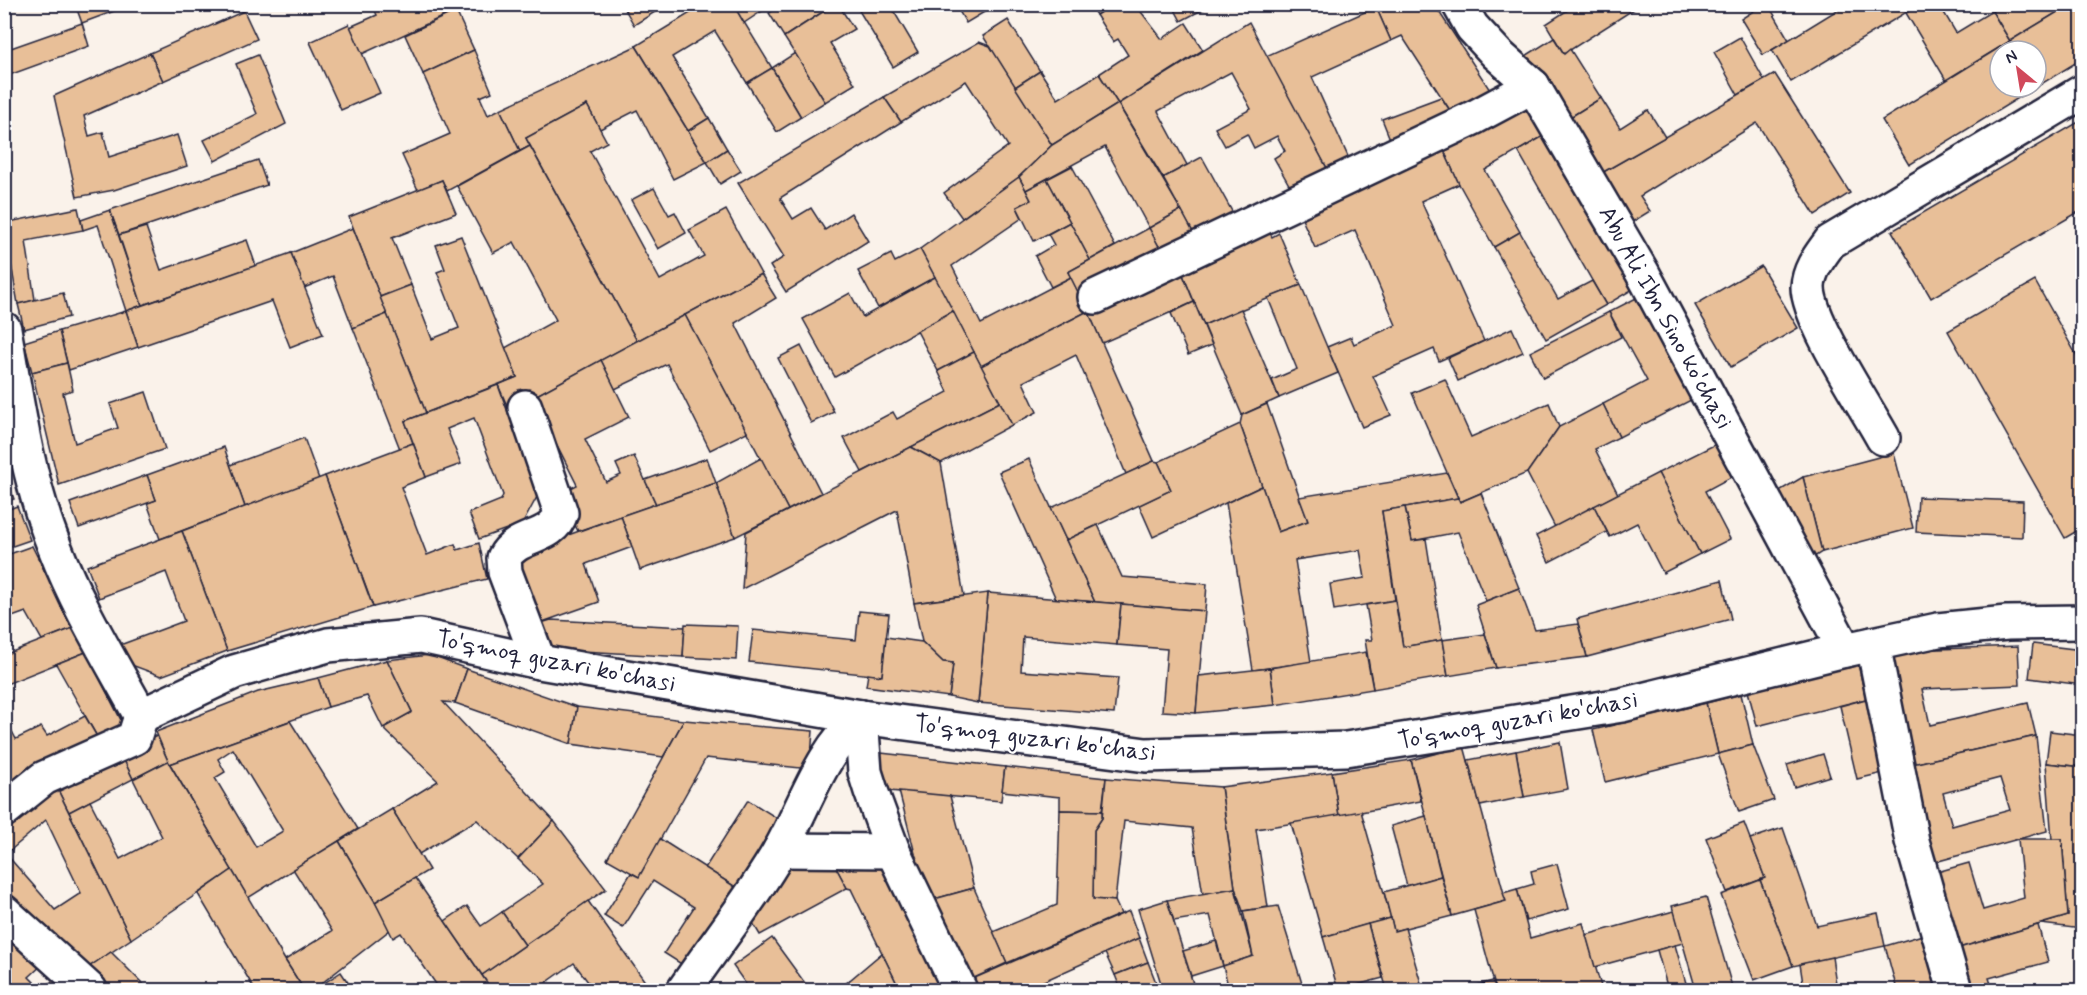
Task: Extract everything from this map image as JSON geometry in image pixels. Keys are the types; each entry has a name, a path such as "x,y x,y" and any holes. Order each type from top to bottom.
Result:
{"street":[{"name":"Abu Ali Ibn Sino ko'chasi","path":"1459,4 1472,27 1497,54 1533,86 1859,647 1955,990"},
{"path":"1095,297 1475,117 1533,86"},
{"path":"1883,438 1812,311 1808,286 1814,264 1830,242 2082,92"},
{"path":"4,329 26,453 54,548 95,632 141,716 134,738 44,778 4,810"},
{"path":"525,407 561,513 557,523 548,532 517,543 509,549 504,558 505,572 539,662"},
{"name":"To'qmoq guzari ko'chasi","path":"141,716 234,672 328,645 421,636 539,662 861,717 1146,756 1346,749 1622,705 1938,630 1996,624 2082,622"},
{"path":"684,990 780,850 827,754 861,717"},
{"path":"861,717 865,772 893,851 960,990"},
{"path":"780,850 893,851"},
{"path":"4,912 90,990"}],"building":[{"path":"75,4 133,4 82,23"},
{"path":"372,4 470,4 362,54 350,27 377,15"},
{"path":"622,4 668,4 634,25"},
{"path":"705,4 733,4 772,68 747,83 715,31 672,57 709,118 688,131 636,46"},
{"path":"733,4 766,4 768,7 744,23"},
{"path":"783,4 835,4 784,37 769,13"},
{"path":"838,4 854,29 830,43 855,84 825,102 784,37"},
{"path":"855,4 902,4 893,10 918,52 893,67"},
{"path":"955,4 988,4 991,8 966,23"},
{"path":"1089,4 1114,4 1096,15"},
{"path":"1114,4 1135,4 1162,39 1186,23 1203,50 1118,104 1099,74 1128,55 1118,39 1113,42 1096,15"},
{"path":"1172,4 1213,4 1181,21"},
{"path":"1380,4 1434,4 1490,90 1453,115 1402,36 1391,41 1376,7"},
{"path":"1577,4 1642,4 1564,54 1546,24"},
{"path":"1764,4 1768,4 1789,40 1763,55 1741,19"},
{"path":"1847,4 1920,4 1791,82 1772,50"},
{"path":"1920,4 1939,4 1956,33 1992,11 2009,39 1988,39 1988,54 1946,80 1906,13"},
{"path":"2003,4 2071,4 2013,39 2009,39 1992,11"},
{"path":"2071,4 2078,4 2082,12 2082,59 2048,80 2048,39 2013,39"},
{"path":"1376,7 1391,41 1312,77 1350,161 1329,172 1266,56"},
{"path":"244,11 257,39 163,81 150,53"},
{"path":"456,11 474,50 423,74 405,35"},
{"path":"4,17 11,48 82,23 89,46 4,77"},
{"path":"1008,20 1040,71 1015,87 983,36"},
{"path":"1249,22 1329,172 1292,190 1274,158 1285,151 1277,136 1254,148 1247,134 1225,146 1215,128 1251,109 1231,72 1158,111 1187,165 1163,178 1118,104"},
{"path":"349,24 380,93 341,110 310,42"},
{"path":"1740,37 1764,80 1738,95 1714,52"},
{"path":"1554,38 1564,54 1570,49 1601,98 1564,121 1524,57"},
{"path":"979,42 990,46 1052,145 1019,177 962,218 944,193 1008,146 966,81 901,122 884,97"},
{"path":"636,46 707,162 673,179 637,110 600,129 587,105 526,138 530,146 520,151 500,109"},
{"path":"474,50 492,92 480,97 488,115 500,109 520,151 447,191 442,180 418,190 402,155 450,134 423,74"},
{"path":"150,53 163,81 84,116 89,136 103,132 109,157 177,135 187,166 114,190 77,197 54,96"},
{"path":"795,53 825,102 801,117 772,68"},
{"path":"258,55 286,124 215,161 204,140 257,114 236,64"},
{"path":"1988,55 1988,99 2017,99 1909,165 1882,120"},
{"path":"772,68 801,117 777,132 747,83"},
{"path":"1040,71 1058,99 1099,74 1118,104 1052,145 1015,87"},
{"path":"1775,74 1850,193 1815,215 1757,123 1640,196 1650,211 1629,224 1598,175"},
{"path":"884,97 901,122 780,198 793,219 811,208 825,230 851,213 868,241 786,292 770,266 784,257 738,183"},
{"path":"1441,97 1453,115 1390,139 1382,119"},
{"path":"1525,97 1547,134 1485,170 1520,232 1494,247 1459,184 1441,144"},
{"path":"1601,98 1620,128 1648,110 1665,137 1598,175 1564,121"},
{"path":"1118,104 1181,210 1149,228 1105,147 1026,190 1019,177 1052,145"},
{"path":"587,105 607,142 590,151 660,280 704,256 689,230 726,210 761,274 637,341 526,138"},
{"path":"709,118 727,149 707,162 688,131"},
{"path":"2082,120 2082,210 1931,298 1892,231"},
{"path":"1547,134 1635,288 1606,305 1518,151"},
{"path":"1441,144 1459,184 1421,201 1484,341 1439,361 1434,349 1373,376 1391,415 1362,427 1327,347 1351,337 1354,344 1396,325 1355,230 1315,248 1297,208"},
{"path":"530,146 637,341 509,410 498,385 517,377 505,348 556,320 514,242 493,253 457,186"},
{"path":"727,149 741,171 720,184 707,162"},
{"path":"1202,157 1234,215 1195,236 1163,178"},
{"path":"258,160 267,185 119,235 110,210"},
{"path":"1072,166 1115,246 1090,260 1047,179"},
{"path":"1019,177 1031,200 1017,207 1022,218 952,266 981,324 1071,277 1088,311 981,366 920,249"},
{"path":"1047,179 1070,222 1034,241 1017,207 1031,200 1026,190"},
{"path":"442,180 456,213 392,238 411,285 380,297 349,217"},
{"path":"654,188 669,215 675,212 686,233 658,249 631,200"},
{"path":"78,208 83,230 26,241 35,300 18,304 4,223"},
{"path":"110,210 142,305 126,311 98,225 83,230 81,220"},
{"path":"1181,210 1195,236 1163,254 1149,228"},
{"path":"1070,222 1090,260 1068,272 1071,277 1051,287 1035,256 1054,245 1048,234"},
{"path":"146,227 161,270 247,240 256,266 142,305 119,235"},
{"path":"353,228 387,314 353,328 333,276 304,288 291,253"},
{"path":"1149,228 1163,254 1081,298 1068,272"},
{"path":"1268,229 1272,237 1279,233 1301,285 1204,325 1181,270"},
{"path":"1520,232 1558,299 1592,281 1606,305 1546,339 1494,247"},
{"path":"461,236 517,377 426,413 380,297 411,285 432,339 459,328 437,272 445,269 436,245"},
{"path":"920,249 935,277 878,308 858,271 891,254 895,262"},
{"path":"291,253 323,334 290,347 272,301 138,347 126,311"},
{"path":"1761,266 1798,328 1731,367 1695,305"},
{"path":"1181,270 1194,302 1102,343 1088,311"},
{"path":"761,274 776,298 735,323 821,493 788,510 685,315"},
{"path":"935,277 953,311 835,377 803,319 850,293 863,317"},
{"path":"2035,281 2082,365 2082,528 2065,538 1948,331"},
{"path":"1301,285 1338,373 1279,398 1272,380 1297,369 1268,298"},
{"path":"63,293 69,317 24,329 18,304"},
{"path":"1644,294 1697,397 1619,437 1603,404 1647,381 1609,312"},
{"path":"1194,302 1212,345 1188,355 1171,313"},
{"path":"1241,309 1279,398 1242,415 1204,325"},
{"path":"126,311 138,347 69,370 59,331"},
{"path":"953,311 974,352 938,371 917,331"},
{"path":"1088,311 1154,461 1126,474 1076,355 1023,382 1037,412 1012,425 981,366"},
{"path":"1609,312 1621,337 1543,378 1530,352"},
{"path":"387,314 426,413 405,421 413,443 400,449 353,328"},
{"path":"685,315 747,432 710,450 667,364 615,389 601,360"},
{"path":"1512,328 1523,352 1458,381 1448,358"},
{"path":"59,331 67,363 32,372 24,342"},
{"path":"801,346 834,412 811,423 778,358"},
{"path":"974,352 1000,402 862,472 844,438 893,412 897,419 948,392 938,371"},
{"path":"601,360 629,417 585,439 606,482 621,475 616,464 634,456 656,504 578,531 559,494 577,485 533,397"},
{"path":"67,363 73,390 63,393 75,443 118,428 110,404 146,392 165,449 59,485 32,372"},
{"path":"1445,379 1471,437 1549,403 1559,427 1527,473 1460,502 1412,393"},
{"path":"498,385 538,495 523,523 479,539 469,513 501,500 503,495 474,418 447,429 461,464 426,477 405,421"},
{"path":"1000,402 1012,425 941,463 911,447"},
{"path":"1267,404 1308,521 1278,532 1240,424 1242,415"},
{"path":"1603,404 1619,437 1595,449 1618,494 1555,527 1527,473 1559,427"},
{"path":"1240,424 1262,486 1153,537 1139,505 1171,490 1158,462"},
{"path":"304,438 319,479 245,507 230,465"},
{"path":"413,443 426,477 401,487 427,555 455,544 457,550 479,543 487,579 373,607 325,476"},
{"path":"1718,443 1735,475 1705,491 1730,539 1700,554 1658,473"},
{"path":"224,447 245,507 160,539 147,503 156,500 147,475"},
{"path":"911,447 941,463 964,596 914,603 897,510 742,589 746,532"},
{"path":"1894,453 1913,528 1822,552 1803,477"},
{"path":"707,458 716,483 656,504 645,480"},
{"path":"761,458 788,510 735,537 716,483"},
{"path":"1029,459 1095,602 1056,599 999,472"},
{"path":"1154,461 1158,462 1171,490 1066,540 1051,508"},
{"path":"4,473 14,499 4,502"},
{"path":"1447,473 1458,498 1382,511 1395,600 1334,610 1330,584 1365,578 1360,550 1295,560 1311,662 1253,670 1226,503 1262,486 1278,532 1308,521 1299,497"},
{"path":"1658,473 1700,554 1663,573 1637,523 1610,537 1594,506"},
{"path":"147,475 156,500 79,528 70,503"},
{"path":"325,476 373,607 227,651 182,531"},
{"path":"1803,477 1822,552 1808,561 1769,497"},
{"path":"716,483 735,537 640,570 621,516"},
{"path":"1481,493 1519,588 1486,601 1458,532 1412,541 1405,507 1458,498 1460,502"},
{"path":"1918,497 2023,501 2022,537 1916,532"},
{"path":"17,506 30,540 4,549 4,511"},
{"path":"1594,506 1607,532 1549,562 1536,536"},
{"path":"1405,507 1412,541 1426,539 1442,640 1403,647 1382,511"},
{"path":"621,516 632,547 586,564 599,602 531,626 507,557"},
{"path":"1098,525 1122,577 1207,584 1205,611 1095,602 1066,540"},
{"path":"182,531 227,651 161,676 126,663 120,645 184,621 166,572 99,598 87,566"},
{"path":"32,546 73,628 42,640 26,612 4,620 4,556"},
{"path":"1722,580 1731,619 1587,657 1577,619"},
{"path":"1519,588 1535,630 1578,624 1587,657 1496,668 1476,605"},
{"path":"988,593 1121,604 1117,645 1023,637 1021,671 1118,678 1114,714 978,703"},
{"path":"988,593 978,703 949,697 953,663 943,662 922,642 914,603"},
{"path":"1395,600 1403,647 1442,640 1448,676 1373,689 1365,640 1372,640 1366,605"},
{"path":"1121,604 1205,611 1196,713 1162,711 1167,649 1117,645"},
{"path":"859,611 889,614 882,676 749,662 753,630 856,640"},
{"path":"551,620 685,627 683,657 549,649 531,626"},
{"path":"685,624 738,626 736,660 683,657"},
{"path":"73,628 86,652 4,685 4,655"},
{"path":"1485,634 1496,668 1448,676 1442,640"},
{"path":"886,637 922,642 943,662 953,663 949,697 866,686 868,674 882,676"},
{"path":"2033,644 2082,650 2082,685 2029,678"},
{"path":"2018,646 2020,685 1922,689 1930,725 2028,703 2036,736 1908,765 1884,656 1913,650"},
{"path":"86,652 124,726 99,740 56,664"},
{"path":"1366,652 1373,689 1275,705 1270,668"},
{"path":"429,655 467,669 455,703 443,702 554,821 518,859 477,820 419,854 392,809 438,781 383,728 412,712 387,660"},
{"path":"387,660 412,712 383,728 367,696 328,707 318,678"},
{"path":"1858,664 1866,699 1757,726 1748,691"},
{"path":"1270,668 1275,705 1196,713 1199,676"},
{"path":"467,669 577,707 571,744 455,703"},
{"path":"318,678 328,707 170,764 168,761 156,732 258,692"},
{"path":"1741,694 1753,745 1718,754 1706,703"},
{"path":"1866,699 1883,773 1857,779 1840,706"},
{"path":"1706,703 1718,754 1605,782 1593,730"},
{"path":"577,707 684,720 663,757 571,744"},
{"path":"4,716 16,739 41,727 47,736 85,716 99,740 10,785 4,776"},
{"path":"684,720 813,731 810,769 706,758 639,877 607,859"},
{"path":"290,721 358,829 248,898 170,764","holes":["233,749 283,831 256,847 215,778 225,772 218,759"]},
{"path":"2050,731 2082,735 2082,767 2046,763"},
{"path":"157,736 168,761 133,779 120,752"},
{"path":"2036,736 2047,831 1935,862 1908,765","holes":["2000,778 2010,810 1952,826 1943,793"]},
{"path":"1560,742 1568,789 1524,797 1516,751"},
{"path":"1753,745 1774,800 1739,812 1718,754"},
{"path":"1464,746 1506,901 1452,916 1411,760"},
{"path":"1516,751 1524,797 1480,806 1468,760"},
{"path":"120,752 133,779 69,812 54,782"},
{"path":"881,753 1005,767 1001,801 878,790"},
{"path":"1823,754 1830,776 1794,787 1787,765"},
{"path":"1411,760 1421,801 1339,816 1332,772"},
{"path":"168,761 232,870 131,939 69,812 90,801 120,859 162,837 133,779"},
{"path":"2046,763 2082,767 2082,929 2041,924 2068,916 2062,839 2052,840"},
{"path":"1005,767 1106,778 1102,811 1060,810 1060,797 1002,791"},
{"path":"1332,772 1339,816 1256,829 1268,907 1243,911 1235,888 1221,787"},
{"path":"1106,778 1221,787 1235,888 1203,894 1192,828 1124,821 1115,901 1093,899 1094,830 1102,818"},
{"path":"54,782 131,939 80,973 4,896 4,823","holes":["46,820 81,893 55,910 6,854"]},
{"path":"899,791 950,796 974,888 927,901"},
{"path":"748,800 780,820 737,888 705,868"},
{"path":"392,809 429,870 375,902 339,841"},
{"path":"1060,810 1102,811 1102,818 1094,830 1093,899 1115,901 1121,914 1007,963 993,932 1057,905"},
{"path":"1361,811 1391,918 1323,937 1291,823"},
{"path":"1426,816 1441,876 1407,886 1391,826"},
{"path":"554,821 606,889 525,945 502,912 543,884 518,859"},
{"path":"1744,823 1765,878 1727,892 1706,838"},
{"path":"1783,828 1817,926 1878,913 1885,946 1793,966 1760,880 1765,878 1750,839"},
{"path":"660,839 737,888 686,967 664,953 694,907 653,881 623,928 604,916 631,873 639,877"},
{"path":"2018,839 2062,839 2068,916 1952,950 1930,874 1969,863 1983,910 2024,898"},
{"path":"339,841 391,929 313,990 304,990 285,960 332,931 293,869"},
{"path":"883,860 942,990 900,990 851,889 847,888 833,862"},
{"path":"780,861 833,862 847,888 760,935 747,913"},
{"path":"1557,864 1569,909 1526,921 1517,889 1534,884 1531,871"},
{"path":"232,870 304,990 255,990 198,894"},
{"path":"1441,876 1452,916 1394,931 1384,892"},
{"path":"415,878 492,990 440,990 401,933 393,938 375,902"},
{"path":"1760,880 1793,966 1754,980 1721,895"},
{"path":"974,888 1007,963 961,984 927,901"},
{"path":"1235,888 1253,956 1223,966 1210,915 1174,921 1167,900"},
{"path":"1517,889 1530,938 1583,923 1602,990 1496,990 1474,910 1506,901 1503,893"},
{"path":"1706,897 1733,990 1696,990 1672,906"},
{"path":"1167,900 1195,990 1163,990 1138,909"},
{"path":"588,901 651,990 594,990 574,963 536,990 492,990 482,975"},
{"path":"467,906 481,926 502,912 525,945 482,975 445,921"},
{"path":"1278,906 1304,990 1229,990 1223,966 1253,956 1243,911"},
{"path":"1129,911 1139,938 1024,990 964,990 961,984"},
{"path":"1674,911 1683,943 1595,967 1586,935"},
{"path":"1391,918 1394,931 1405,928 1423,990 1387,990 1368,924"},
{"path":"4,924 44,963 29,977 42,990 4,990"},
{"path":"1368,924 1383,978 1338,990 1323,937"},
{"path":"2038,925 2048,962 1989,978 1993,990 1963,990 1952,950"},
{"path":"1926,934 1941,990 1897,990 1885,946"},
{"path":"772,938 810,990 750,990 733,966"},
{"path":"1139,938 1148,962 1115,975 1105,953"},
{"path":"1216,941 1223,966 1191,976 1183,951"},
{"path":"1675,945 1688,990 1668,990 1657,950"},
{"path":"111,952 149,990 98,990 80,973"},
{"path":"882,953 900,990 838,990"},
{"path":"1832,957 1837,990 1804,990 1800,964"},
{"path":"1148,962 1159,990 1121,990 1115,975"},
{"path":"341,972 353,990 314,990"},
{"path":"59,975 75,990 42,990"},
{"path":"1493,981 1496,990 1459,990"}]}
